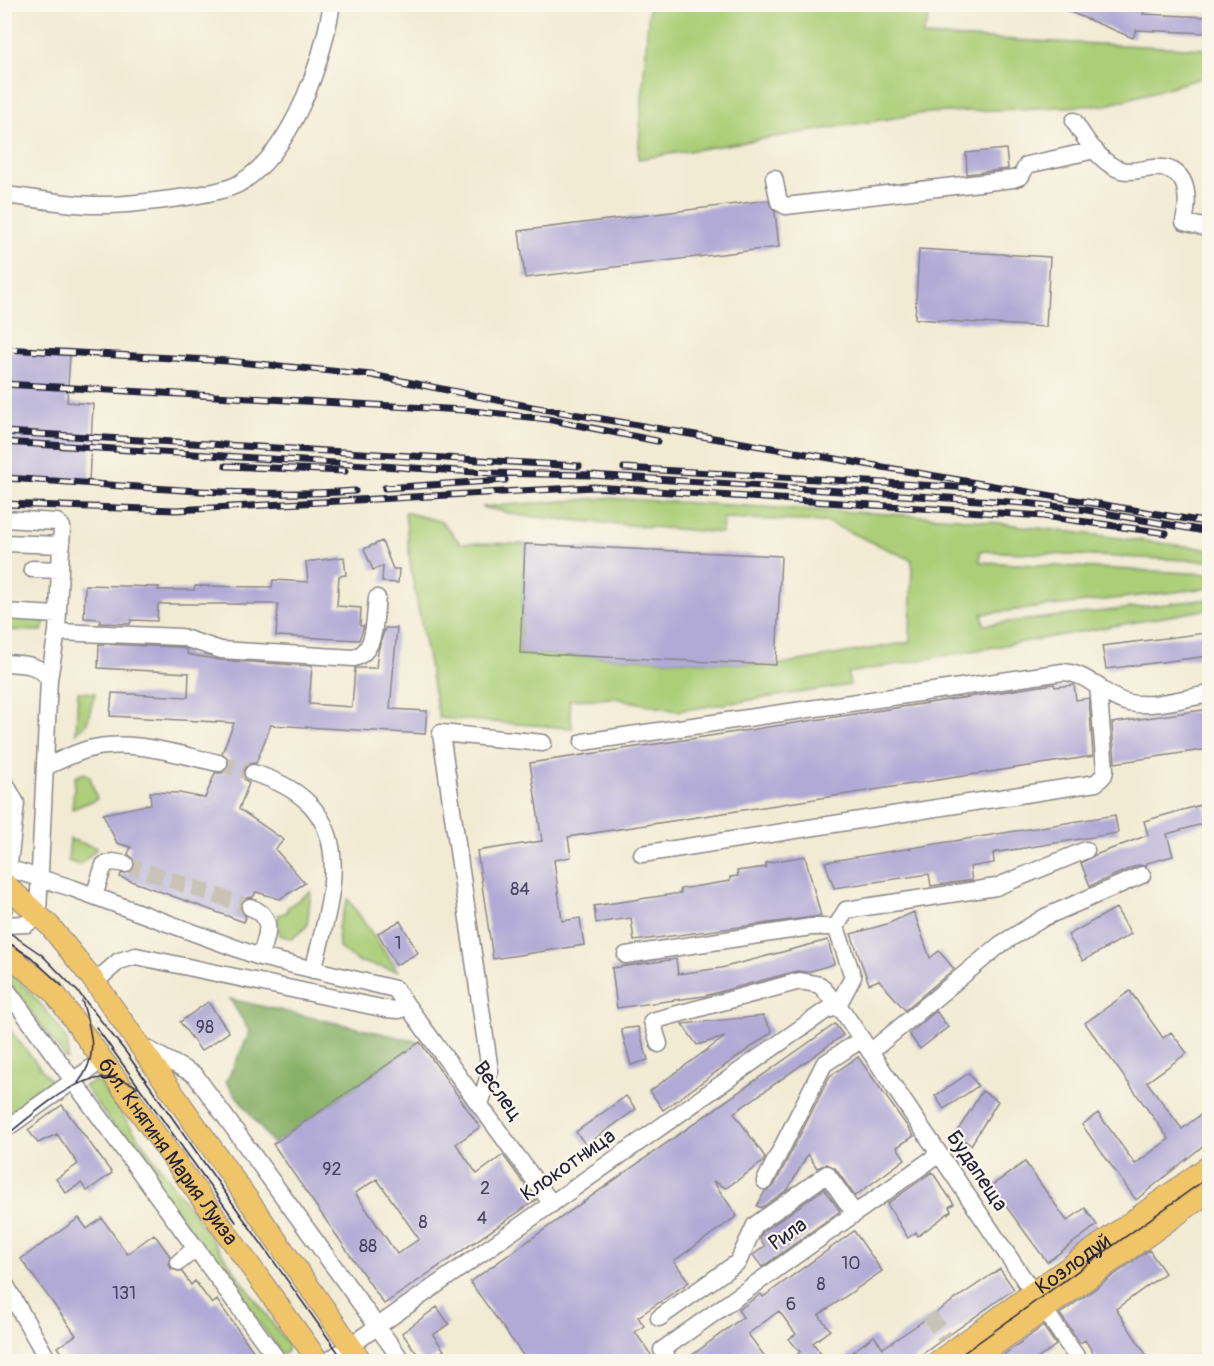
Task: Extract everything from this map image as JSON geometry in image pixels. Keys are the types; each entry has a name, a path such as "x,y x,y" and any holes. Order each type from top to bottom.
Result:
{"main road":[{"name":"бул. Княгиня Мария Луиза","path":"7,876 95,982 356,1354"},
{"name":"бул. Княгиня Мария Луиза","path":"4,952 52,991 319,1362"},
{"name":"Козлодуй","path":"971,1362 1038,1301 1209,1165"},
{"name":"Козлодуй","path":"945,1350 1038,1301 1209,1191"}],"street":[{"path":"4,195 96,206 215,193 240,184 268,159 299,111 327,36 332,4"},
{"path":"1074,121 1095,150 1119,170 1130,172 1162,168 1179,174 1188,193 1184,222 1209,229"},
{"path":"774,178 779,202 786,206 1013,179 1021,176 1027,165 1095,150"},
{"path":"4,519 61,523 62,545 58,623 49,679 38,913 27,924 4,925"},
{"path":"4,543 62,545"},
{"path":"32,569 60,570"},
{"path":"4,612 58,623 181,637 221,651 354,657 363,655 369,648 377,598"},
{"path":"4,663 32,665 43,670 49,679"},
{"path":"583,742 1063,672 1077,673 1124,702 1138,704 1209,694"},
{"path":"642,854 1096,783 1105,770 1098,685"},
{"path":"480,1105 490,1071 441,733 543,744"},
{"path":"45,767 90,749 123,747 171,752 219,763"},
{"path":"253,773 277,781 302,795 322,818 330,835 333,854 330,909 313,969"},
{"path":"4,781 16,803 4,908"},
{"path":"837,1007 853,977 836,927 846,910 996,887 1086,849"},
{"path":"94,896 104,865 112,862 124,864"},
{"path":"765,1181 824,1064 866,1045 1001,945 1045,917 1142,875"},
{"name":"Веслец","path":"7,876 39,878 260,957 394,988 552,1203"},
{"path":"250,907 263,914 268,923 267,936 260,957"},
{"path":"626,955 811,927 836,927"},
{"path":"95,982 118,961 136,956 386,1009 399,1010 407,1006"},
{"name":"Будапеща","path":"659,1044 652,1021 800,981 820,985 844,1013 1080,1362"},
{"name":"бул. Княгиня Мария Луиза","path":"4,986 279,1362"},
{"name":"Клокотница","path":"327,1362 356,1354 378,1327 825,1011 837,1007"},
{"name":"бул. Княгиня Мария Луиза","path":"136,1043 195,1075 403,1362"},
{"path":"4,1130 101,1061"},
{"name":"Рила","path":"666,1356 939,1154"},
{"path":"659,1318 738,1262 755,1225 827,1174 855,1214"},
{"path":"179,1262 196,1248"},
{"path":"4,1282 49,1362"}],"green space":[{"path":"649,5 934,5 922,36 1209,49 1209,76 1107,105 925,113 638,159"},
{"path":"606,498 957,518 1209,549 1209,561 980,551 980,562 1209,574 1209,588 982,614 984,625 1209,599 1209,609 848,673 850,685 677,711 615,698 569,700 572,728 439,718 411,570 405,512 442,522 460,543 525,544 520,653 776,665 910,642 912,560 827,522 723,518 722,533 524,516 482,507"},
{"path":"4,616 46,618 42,631 5,630"},
{"path":"78,692 95,693 87,723 76,733"},
{"path":"85,773 90,777 97,799 72,809 75,777"},
{"path":"70,839 97,848 80,865 68,861"},
{"path":"311,891 307,926 292,939 279,935 278,915 287,912 287,908"},
{"path":"348,899 398,971 357,961 339,948 338,927"},
{"path":"4,966 30,992 59,1027 68,1045 67,1060 5,977"},
{"path":"230,999 420,1042 273,1144 226,1082 250,1032"},
{"path":"4,1023 55,1086 4,1123"},
{"path":"94,1081 100,1084 288,1345 286,1353 282,1354 84,1086"}],"building":[{"path":"1147,4 1143,14 1208,17 1207,33 1136,30 1133,38 1053,5"},
{"path":"1006,149 1008,169 967,174 966,153"},
{"path":"768,200 775,212 779,247 525,278 519,231"},
{"path":"919,249 1050,257 1046,327 915,319"},
{"path":"4,351 70,355 67,402 93,404 89,482 4,477"},
{"path":"382,541 393,569 399,569 398,583 382,582 383,566 373,570 364,549"},
{"path":"525,544 781,556 776,665 520,653"},
{"path":"344,557 346,575 339,576 337,606 361,608 360,626 364,626 359,640 276,636 278,604 158,604 157,621 131,620 130,624 100,623 100,619 84,618 85,585 159,587 158,590 194,590 195,586 272,587 273,580 308,582 306,562"},
{"path":"385,628 397,628 390,709 427,711 425,734 271,725 256,763 247,764 243,770 244,779 249,783 239,809 284,840 275,849 305,883 280,899 256,892 253,897 245,898 240,907 246,917 244,922 120,877 121,874 133,871 135,861 128,854 131,847 117,843 103,814 151,804 150,792 179,793 205,798 215,773 223,773 229,766 229,759 222,753 234,723 110,716 112,693 188,697 189,673 98,668 99,644 179,647 187,650 187,654 220,660 312,666 309,704 352,707 355,668 376,668"},
{"path":"1206,633 1209,656 1106,669 1102,646"},
{"path":"1054,684 1055,687 1074,685 1076,700 1089,698 1093,756 568,837 571,857 554,860 562,921 580,918 584,945 493,959 477,851 542,841 530,763"},
{"path":"1209,709 1209,749 1115,763 1112,723"},
{"path":"1204,804 1209,822 1167,834 1173,856 1147,863 1146,866 1138,865 1090,886 1081,863 1095,855 1148,835 1144,821"},
{"path":"1115,815 1118,833 993,853 994,863 970,867 972,880 931,886 929,874 834,888 825,862"},
{"path":"805,856 821,916 634,941 631,918 596,923 594,906 681,893 680,889 730,881 730,877 738,876 737,871 766,867 766,863"},
{"path":"1116,908 1131,934 1083,961 1068,935"},
{"path":"914,912 930,958 939,951 954,969 905,1010 879,980 869,984 851,934 887,924"},
{"path":"400,921 418,953 396,965 378,933"},
{"path":"828,940 834,964 807,972 797,971 704,996 617,1008 612,968 676,959 678,974 721,968"},
{"path":"1130,991 1163,1038 1171,1032 1187,1053 1147,1082 1182,1129 1209,1108 1209,1141 1136,1200 1082,1125 1098,1113 1135,1164 1169,1139 1085,1023"},
{"path":"208,1002 229,1032 201,1051 180,1022"},
{"path":"936,1011 948,1027 920,1049 909,1034"},
{"path":"763,1016 772,1032 663,1110 650,1091 725,1037 697,1045 682,1024"},
{"path":"835,1024 843,1035 734,1113 765,1157 763,1162 726,1188 713,1181 737,1216 674,1261 689,1282 638,1317 644,1326 635,1332 656,1362 528,1362 470,1282"},
{"path":"638,1027 648,1060 631,1065 621,1029"},
{"path":"420,1042 480,1127 456,1144 477,1174 503,1155 536,1200 384,1304 273,1144","holes":["377,1179 419,1239 397,1254 355,1193"]},
{"path":"858,1057 914,1136 897,1147 905,1159 855,1196 835,1168 827,1164 817,1168 808,1154 788,1189 761,1208 757,1206 765,1191 774,1186 830,1076"},
{"path":"969,1073 978,1086 944,1109 935,1096"},
{"path":"982,1091 998,1101 971,1145 955,1135"},
{"path":"626,1096 636,1109 586,1145 576,1132"},
{"path":"62,1105 112,1173 87,1191 81,1183 66,1193 56,1179 78,1164 57,1134 38,1143 28,1130"},
{"path":"1025,1162 1067,1221 1085,1208 1097,1225 1047,1262 991,1186"},
{"path":"932,1172 954,1204 949,1207 951,1211 918,1236 916,1232 908,1238 887,1204"},
{"path":"824,1189 840,1211 762,1267 753,1255 765,1246 760,1239 763,1232"},
{"path":"79,1218 87,1229 102,1218 127,1254 154,1234 170,1256 171,1269 182,1272 191,1285 195,1281 212,1304 217,1300 261,1362 68,1362 58,1347 76,1335 21,1259"},
{"path":"854,1231 882,1271 819,1315 830,1330 813,1343 827,1362 788,1362 800,1352 789,1339 796,1334 779,1311 748,1334 769,1362 683,1362 743,1317 738,1310 761,1294 763,1297"},
{"path":"1149,1250 1165,1273 1116,1309 1151,1362 1099,1362 1085,1340 1080,1343 1060,1314"},
{"path":"1000,1269 1014,1289 911,1362 839,1362 874,1336 883,1348"},
{"path":"437,1307 449,1324 433,1335 444,1350 428,1362 423,1362 402,1333"},
{"path":"1043,1326 1056,1345 1033,1362 994,1362"}],"tunnel":[{"path":"219,763 253,773"},
{"path":"125,864 250,907"},
{"path":"929,1315 945,1338"}],"tram line":[{"path":"4,929 42,955 79,993 125,1051 345,1362"},
{"path":"4,940 31,957 62,986"},
{"path":"78,1083 89,1063 92,1043 82,1001"},
{"path":"96,1027 236,1222"},
{"path":"4,1137 50,1101 84,1082 101,1078 119,1079 137,1087"},
{"path":"951,1362 1210,1176"}],"railway":[{"path":"4,349 228,361 372,375 532,407 1210,523"},
{"path":"4,384 463,410 547,419 657,441"},
{"path":"4,432 579,466"},
{"path":"4,442 492,473 591,475 1025,503 1087,510 1210,532"},
{"path":"226,466 345,471"},
{"path":"624,468 972,488"},
{"path":"4,478 224,492 355,491"},
{"path":"385,488 505,480"},
{"path":"4,504 176,510 594,487 1043,516 1166,533"}]}
